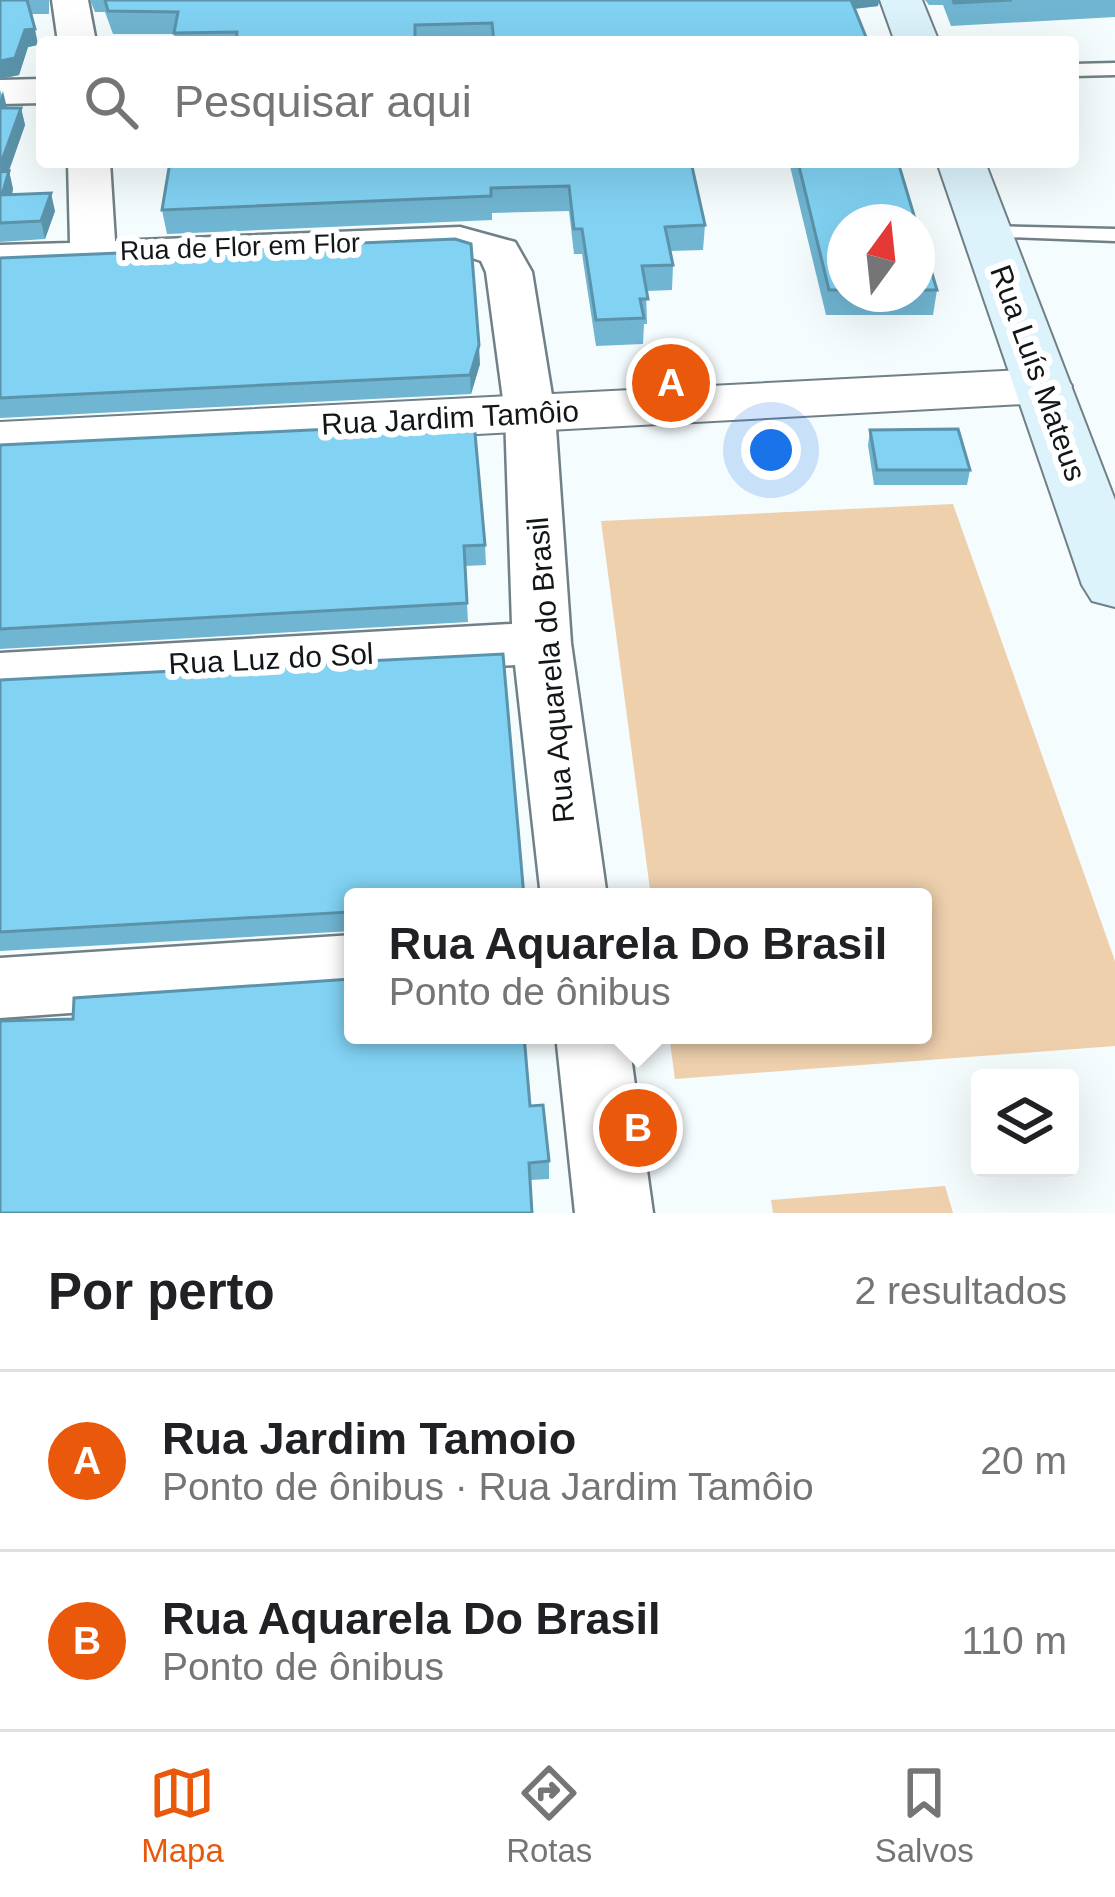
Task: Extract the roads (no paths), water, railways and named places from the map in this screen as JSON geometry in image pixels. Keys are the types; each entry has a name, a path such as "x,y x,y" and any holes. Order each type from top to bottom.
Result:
{"main road":[{"path":"902,0 915,36"},
{"name":"Rua Luís Mateus","path":"963,168 1114,582"}],"street":[{"path":"70,0 76,36"},
{"path":"0,92 36,91"},
{"path":"89,168 93,254"},
{"name":"Rua de Flor em Flor","path":"0,259 416,241 481,243"},
{"name":"Rua Aquarela do Brasil","path":"481,243 506,261 530,414 542,643 573,888"},
{"name":"Rua Jardim Tamôio","path":"0,441 1043,386"},
{"name":"Rua Luz do Sol","path":"0,674 542,643"},
{"path":"0,988 344,965"},
{"path":"593,1044 614,1213"}],"lane":[{"path":"1079,70 1115,69"},
{"path":"987,232 1115,235"}],"place":[{"name":"Rua Jardim Tamoio","path":"671,383"},
{"name":"Rua Aquarela Do Brasil","path":"638,1128"}]}
